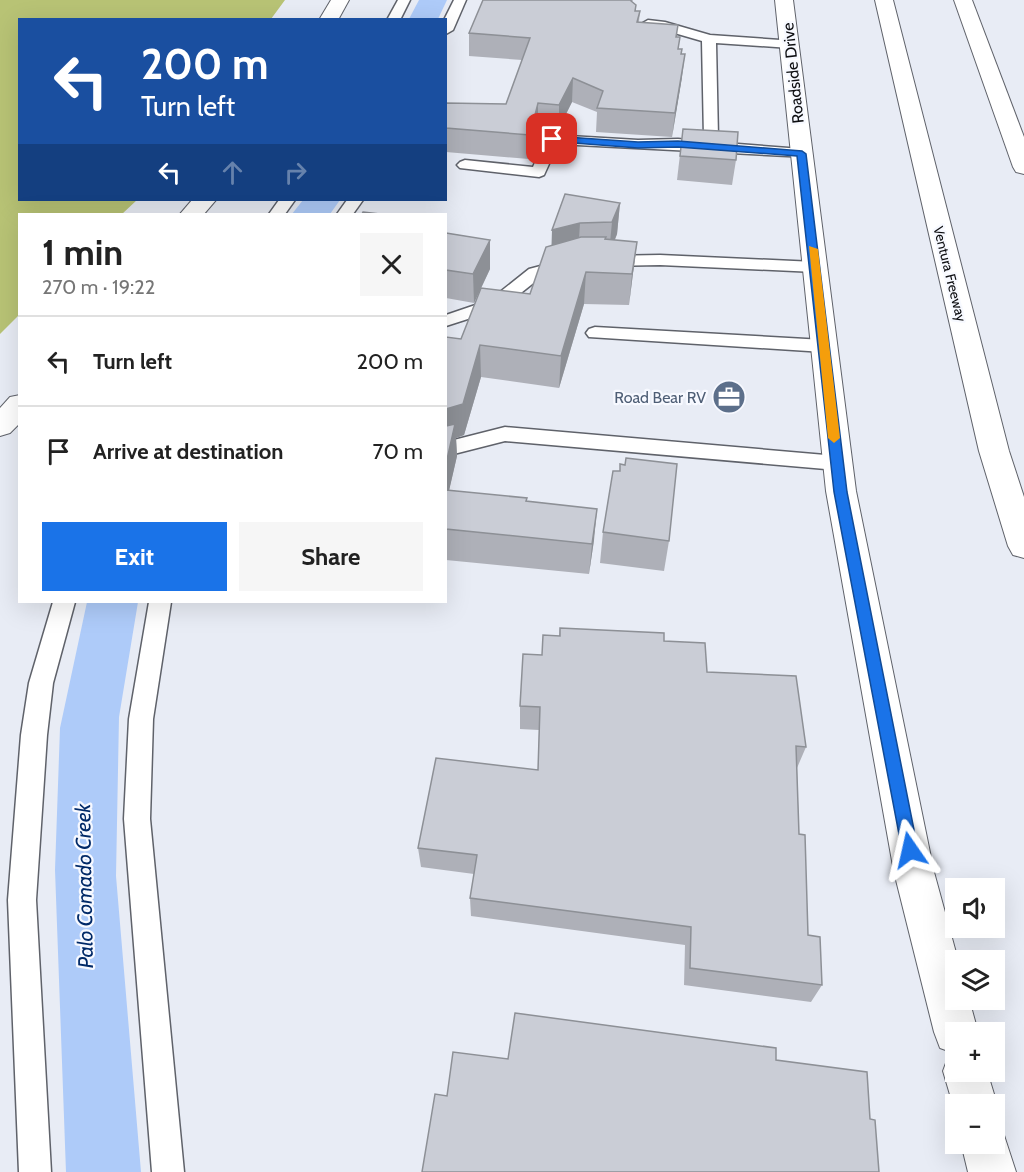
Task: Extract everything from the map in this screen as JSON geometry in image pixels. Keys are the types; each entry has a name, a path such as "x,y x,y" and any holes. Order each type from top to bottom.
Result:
{"main road":[{"path":"328,18 340,0"},
{"name":"Roadside Drive","path":"784,0 841,492 914,873 953,1022"},
{"name":"Ventura Freeway","path":"884,0 994,451 1024,546"},
{"path":"963,0 1024,167"},
{"path":"193,213 203,201"},
{"path":"0,426 18,406"},
{"path":"987,1154 992,1172"}],"lane":[{"path":"394,18 404,0"},
{"path":"447,28 460,0"},
{"path":"638,22 665,26 710,39 789,44"},
{"path":"710,39 711,138"},
{"path":"465,165 538,172 552,139 638,145 689,145 802,154"},
{"path":"447,321 496,304 535,273 584,261 660,260 815,267"},
{"path":"595,333 824,346"},
{"path":"447,449 505,434 837,463"},
{"path":"35,1172 22,900 34,735 41,683 64,603"},
{"path":"160,603 141,719 137,819 168,1172"}],"green space":[{"path":"0,0 285,0 272,18 18,18 18,201 136,201 123,213 18,213 18,316 0,334"}],"water":[{"path":"419,0 447,0 438,18 410,18"},
{"path":"302,201 339,201 331,213 293,213"},
{"name":"Palo Comado Creek","path":"87,603 138,603 119,717 116,876 141,1172 66,1172 55,870 60,728"}],"building":[{"path":"483,0 631,0 636,5 635,11 640,11 637,22 678,25 676,37 680,37 678,49 682,49 681,54 685,54 675,113 597,108 603,91 573,78 559,105 538,103 530,135 447,128 447,103 506,104 530,38 469,33"},
{"path":"683,129 738,132 736,160 680,156"},
{"path":"565,194 620,203 612,222 580,223 552,230"},
{"path":"447,233 490,240 473,274 447,270"},
{"path":"581,237 606,237 605,239 637,242 632,274 586,272 561,356 480,345 463,404 447,409 447,337 461,339 481,288 530,294 546,247"},
{"path":"455,424 447,460 447,426"},
{"path":"626,458 677,464 669,541 603,532 613,471 620,471 620,464 625,465"},
{"path":"447,490 527,498 526,501 597,509 592,544 447,529"},
{"path":"560,628 664,633 664,641 705,643 707,672 796,676 806,747 796,746 799,834 805,835 808,935 820,937 822,985 690,968 691,927 470,898 477,855 418,848 436,758 538,770 540,707 520,706 523,654 542,655 543,635 560,636"},
{"path":"515,1013 776,1048 776,1060 867,1072 870,1119 875,1120 879,1172 422,1172 435,1094 447,1096 453,1052 508,1059"}],"slow traffic":[{"path":"813,249 834,438"}],"place":[{"name":"Road Bear RV","path":"729,397"}],"route":[{"path":"552,139 638,145 678,144 802,154 841,492 910,850"}]}
